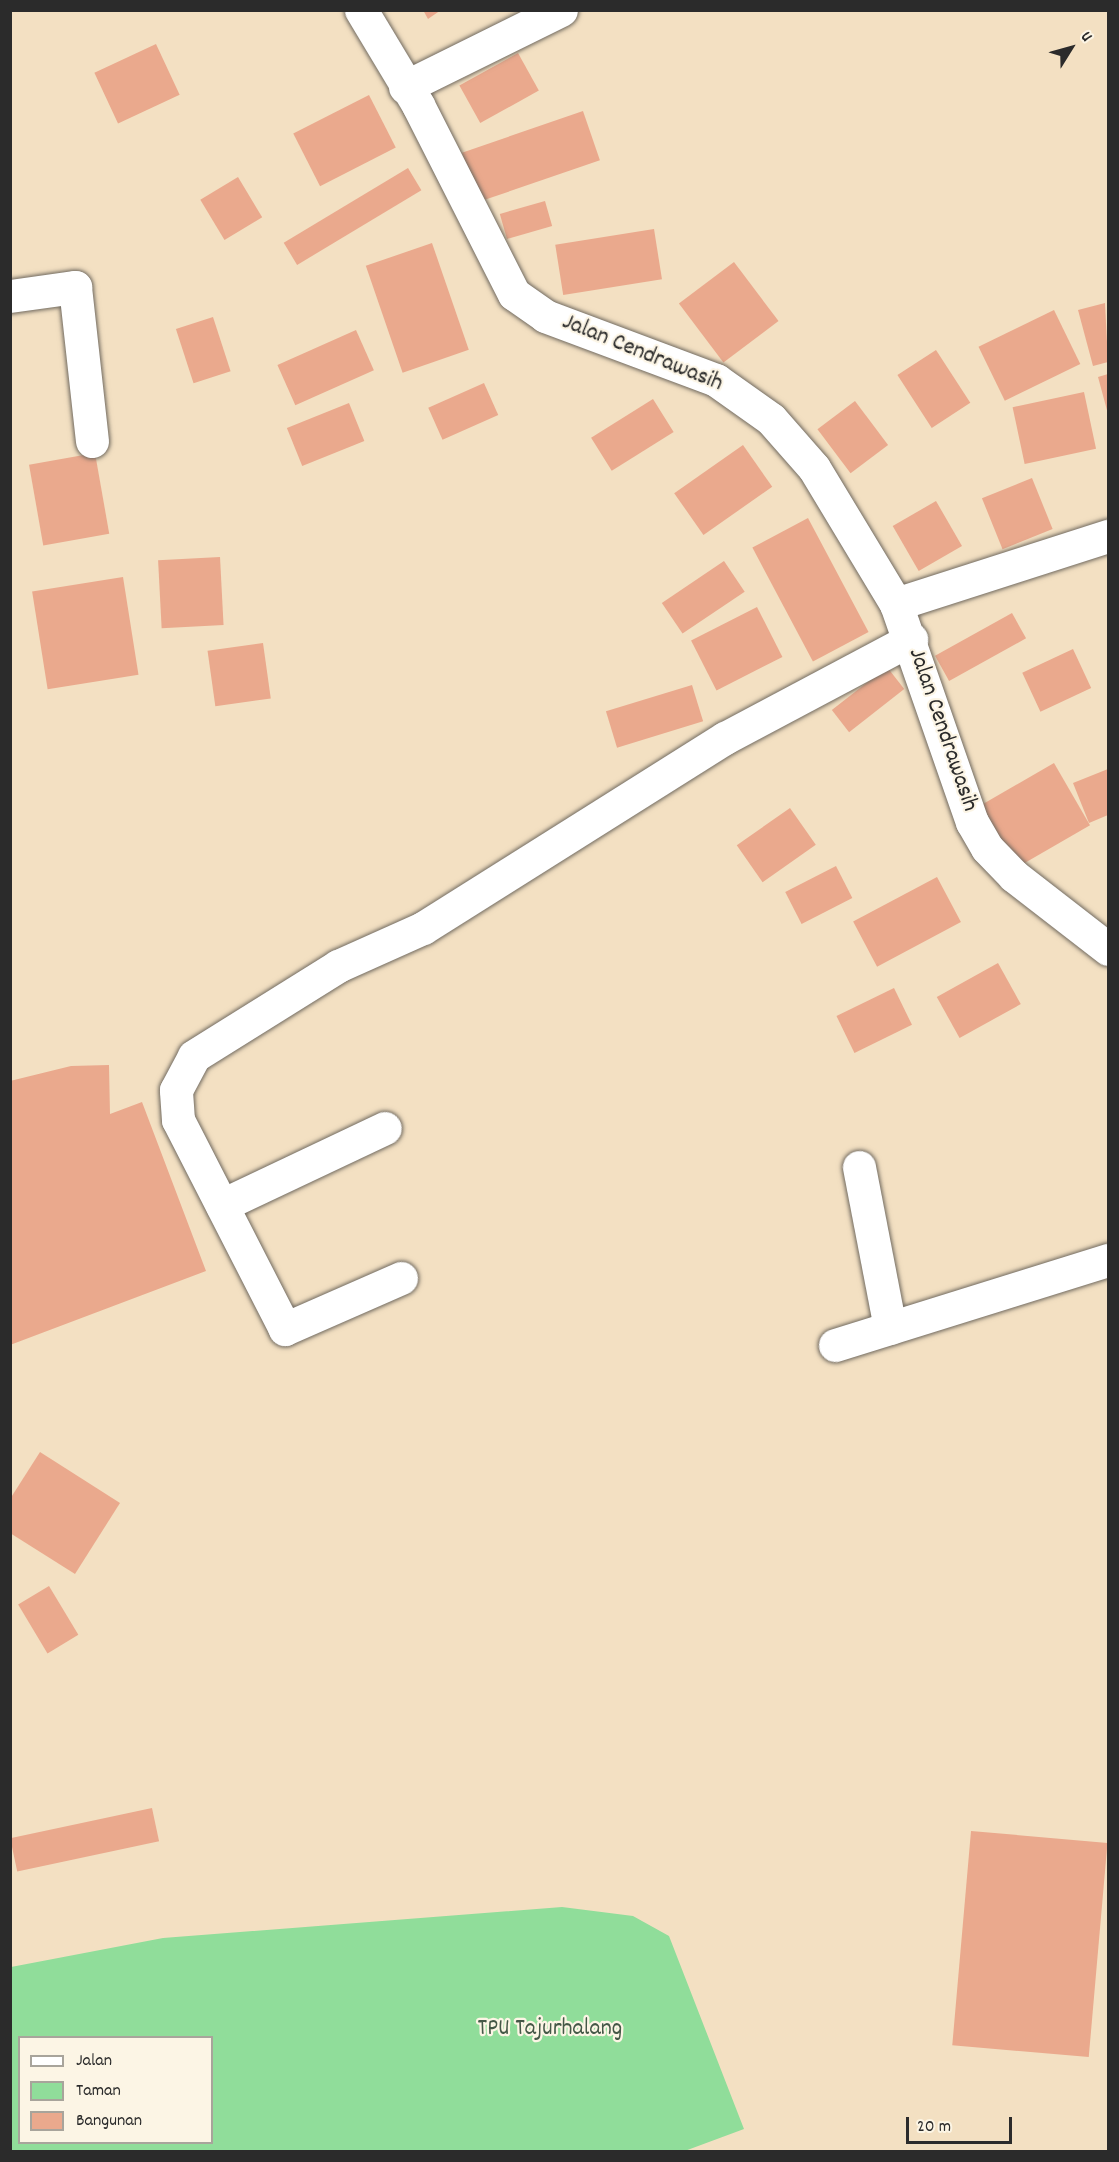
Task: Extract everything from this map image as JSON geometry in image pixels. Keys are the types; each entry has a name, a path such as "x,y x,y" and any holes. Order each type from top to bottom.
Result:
{"street":[{"name":"Jalan Cendrawasih","path":"361,10 405,87 514,294 545,316 673,362 744,397 814,468 896,603 911,639 972,822 987,848 1014,876 1108,949"},
{"path":"405,87 561,10"},
{"path":"10,296 75,287 92,441"},
{"path":"896,603 1108,536"},
{"path":"401,1278 285,1329 178,1120 176,1090 194,1056 338,966 423,927 725,738 911,639"},
{"path":"222,1205 385,1128"},
{"path":"859,1167 890,1328"},
{"path":"835,1345 1108,1260"}],"green space":[{"name":"TPU Tajurhalang","path":"562,1907 633,1916 669,1936 744,2129 682,2152 11,2151 11,1967 163,1938"}],"building":[{"path":"423,10 441,10 428,19"},
{"path":"156,44 180,95 118,123 94,73"},
{"path":"518,53 539,91 480,123 459,85"},
{"path":"369,95 396,148 320,186 293,134"},
{"path":"583,111 600,160 479,202 462,153"},
{"path":"408,168 421,190 297,265 284,243"},
{"path":"238,177 262,217 224,240 200,200"},
{"path":"545,201 552,226 507,239 500,214"},
{"path":"654,229 662,279 563,295 555,245"},
{"path":"432,243 469,350 403,373 366,266"},
{"path":"734,262 779,321 723,363 679,304"},
{"path":"1105,303 1108,362 1093,366 1078,310"},
{"path":"1054,310 1080,364 1005,401 979,347"},
{"path":"213,317 231,371 194,383 176,329"},
{"path":"356,330 374,370 295,405 277,365"},
{"path":"936,350 970,403 932,428 897,375"},
{"path":"1108,374 1108,414 1098,377"},
{"path":"484,383 498,415 443,440 428,408"},
{"path":"1084,392 1096,449 1025,464 1013,407"},
{"path":"653,399 674,432 612,471 591,438"},
{"path":"855,401 888,445 851,473 817,429"},
{"path":"349,403 364,441 302,466 287,428"},
{"path":"743,445 772,487 703,535 674,493"},
{"path":"95,453 109,534 43,545 29,465"},
{"path":"1032,478 1053,529 1003,549 982,498"},
{"path":"936,501 962,546 919,571 893,526"},
{"path":"808,518 869,632 813,661 752,548"},
{"path":"220,557 224,625 162,628 158,560"},
{"path":"724,561 745,592 683,634 662,603"},
{"path":"123,577 138,675 48,689 32,591"},
{"path":"757,607 782,657 716,690 691,641"},
{"path":"1012,613 1026,638 949,681 935,656"},
{"path":"263,643 271,698 215,706 208,651"},
{"path":"1073,649 1091,688 1040,712 1022,673"},
{"path":"887,667 904,689 849,732 832,710"},
{"path":"692,685 703,721 617,748 606,711"},
{"path":"1054,763 1090,825 1011,871 975,808"},
{"path":"1108,769 1108,815 1089,823 1073,783"},
{"path":"790,808 816,845 763,882 737,845"},
{"path":"836,866 852,898 802,924 785,892"},
{"path":"937,877 961,922 877,967 853,922"},
{"path":"998,963 1021,1004 960,1038 937,997"},
{"path":"894,988 912,1025 854,1053 836,1016"},
{"path":"109,1065 110,1114 142,1102 206,1271 10,1345 10,1081 71,1066"},
{"path":"40,1452 120,1503 75,1574 10,1533 10,1499"},
{"path":"49,1586 78,1635 47,1653 18,1605"},
{"path":"152,1808 159,1841 17,1871 10,1838"},
{"path":"971,1831 1107,1843 1089,2057 952,2045"}]}
